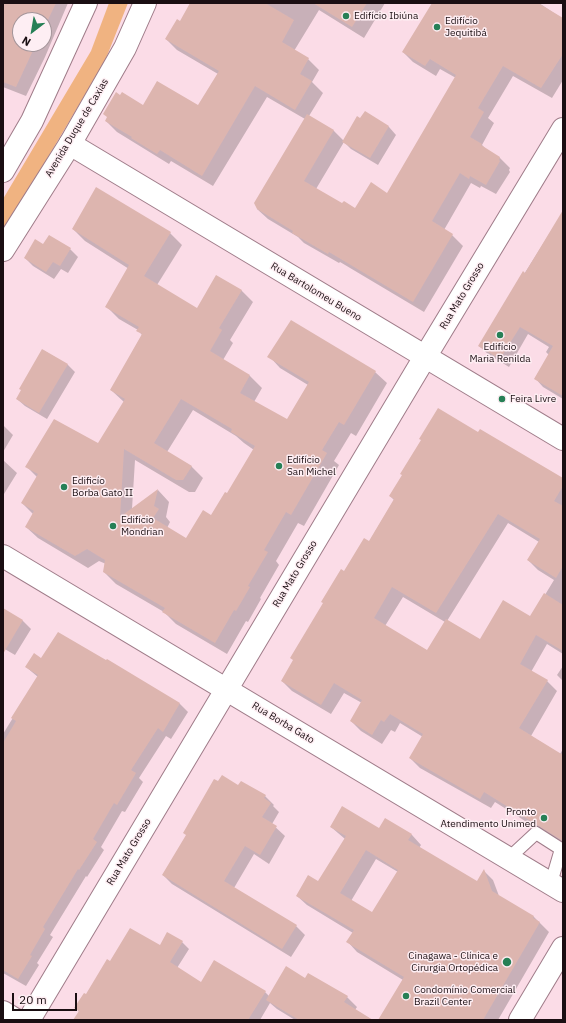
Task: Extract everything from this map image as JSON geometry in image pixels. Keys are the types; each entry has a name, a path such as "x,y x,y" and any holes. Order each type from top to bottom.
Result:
{"street":[{"path":"5,164 32,121 86,3"},
{"name":"Avenida Duque de Caxias","path":"3,250 70,144 125,48 145,3"},
{"name":"Rua Mato Grosso","path":"29,1020 563,129"},
{"name":"Rua Bartolomeu Bueno","path":"70,144 563,439"},
{"name":"Rua Borba Gato","path":"3,556 557,887"},
{"path":"520,1020 563,948"},
{"path":"3,1012 16,1020"}],"lane":[{"path":"509,858 536,833 561,849 557,887"}],"shaded area":[{"path":"109,3 128,3 105,61 3,233 3,199 91,51"}],"building":[{"path":"3,3 56,3 52,12 12,12 12,52 32,52 16,87 3,82"},
{"path":"190,3 265,3 294,20 282,42 309,58 300,74 312,81 295,110 255,86 202,176 160,150 157,154 131,138 132,137 105,121 107,117 103,114 116,92 120,95 122,92 143,105 157,81 198,105 219,71 165,39 177,19 180,21"},
{"name":"Edifício Ibiúna","path":"313,3 367,3 352,27"},
{"path":"432,3 538,3 563,18 563,54 541,88 503,66 478,108 484,112 470,137 500,157 500,161 486,185 470,176 469,179 460,173 432,221 453,234 413,302 329,252 328,254 292,233 293,231 257,209 254,203 307,114 334,130 304,181 342,203 344,201 355,208 371,182 387,193 456,75 430,59 425,66 402,52"},
{"path":"365,111 389,126 370,158 342,142 357,116 360,118"},
{"path":"96,187 171,232 144,276 197,308 216,275 242,290 219,328 222,330 210,351 250,375 240,393 287,419 309,382 267,357 291,320 376,371 344,425 339,422 322,450 327,453 291,515 286,512 264,550 268,552 248,586 250,587 236,611 234,610 215,643 162,612 165,608 103,572 105,560 87,549 75,556 25,527 34,511 21,503 38,474 25,467 54,419 98,443 125,399 110,390 142,334 136,331 139,327 105,307 129,265 72,229","holes":["181,399 232,429 231,432 255,446 227,493 225,492 211,515 203,510 186,538 153,518 159,509 154,506 158,489 120,517 124,449 176,480 183,480 192,466 154,443"]},
{"path":"563,210 563,396 534,379 553,346 520,327 500,359 478,346 523,271 525,273"},
{"path":"49,235 71,248 60,266 53,262 46,272 24,258 35,239 43,244"},
{"path":"42,349 68,364 39,413 16,399 21,390 19,389"},
{"path":"438,408 478,432 480,429 563,478 563,486 554,501 563,506 563,566 556,578 527,560 540,539 498,514 436,613 392,587 374,618 427,650 446,619 480,639 503,600 530,616 544,593 563,605 563,651 536,635 520,664 548,680 519,728 563,755 563,841 484,792 480,799 409,758 423,734 390,714 384,722 381,720 372,735 350,721 362,700 334,683 321,705 281,681 293,660 290,658 323,603 321,602 341,569 344,571 364,538 369,541 394,499 389,496 402,475 400,474 421,440 419,439"},
{"path":"3,608 23,620 3,654"},
{"path":"58,632 106,660 107,659 180,703 163,732 158,728 131,770 136,773 117,805 114,803 93,839 97,842 79,870 78,869 43,927 45,929 30,955 32,956 18,979 3,970 3,743 16,721 11,718 38,675 25,667 34,653 41,658"},
{"path":"222,775 238,785 241,781 266,795 264,798 271,803 262,817 277,826 260,855 245,846 224,881 297,925 282,949 162,875 186,835 183,833 214,779 218,781"},
{"path":"342,806 379,828 385,818 412,834 408,840 477,881 484,869 492,891 534,916 533,918 540,922 483,1020 378,1020 404,977 346,942 354,930 296,896 308,875 318,881 346,836 330,827","holes":["366,850 398,870 372,912 340,893"]},
{"path":"130,928 160,945 167,932 183,941 170,962 201,982 214,960 266,991 248,1020 73,1020 79,1011 74,1008 84,993 86,994 107,959 110,961"},
{"path":"286,966 305,978 308,973 348,996 344,1002 373,1020 299,1020 266,1000"}],"place":[{"name":"Edifício Ibiúna","path":"346,16"},
{"name":"Edifício Jequitibá","path":"437,27"},
{"name":"Edifício Maria Renilda","path":"500,335"},
{"name":"Feira Livre","path":"502,399"},
{"name":"Edifício San Michel","path":"279,466"},
{"name":"Edificío Borba Gato II","path":"64,487"},
{"name":"Edifício Mondrian","path":"113,526"},
{"name":"Pronto Atendimento Unimed","path":"544,818"},
{"name":"Cinagawa - Clínica e Cirurgia Ortopédica","path":"507,962"},
{"name":"Condomínio Comercial Brazil Center","path":"406,996"}]}
